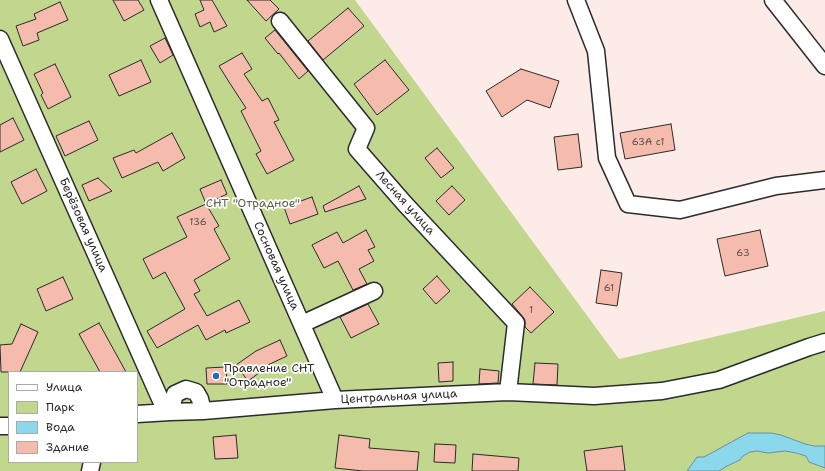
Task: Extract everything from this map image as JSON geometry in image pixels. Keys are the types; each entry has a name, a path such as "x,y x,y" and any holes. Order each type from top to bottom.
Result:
{"street":[{"name":"Сосновая улица","path":"159,0 335,400"},
{"path":"576,0 596,52 607,158 628,204 680,210 776,186 825,180"},
{"path":"773,0 825,66"},
{"name":"Лесная улица","path":"280,21 366,128 357,149 405,204 516,324 508,392"},
{"name":"Берёзовая улица","path":"0,39 168,412"},
{"path":"302,324 374,290"},
{"name":"Центральная улица","path":"138,414 203,411 335,400 508,392 594,396 662,392 719,380 825,342"},
{"path":"168,412 175,394 186,389 196,392 200,399 203,411"}],"green space":[{"name":"СНТ \"Отрадное\"","path":"0,0 355,0 619,359 825,311 825,446 805,444 771,433 748,433 687,471 0,471"},
{"path":"757,451 768,453 785,451 806,456 809,462 825,468 825,471 719,471 740,460 743,456 750,452"}],"water":[{"path":"748,433 771,433 805,444 825,446 825,468 809,462 806,456 796,453 785,451 768,453 757,451 750,452 743,456 740,460 719,471 687,471 697,457 704,457"}],"building":[{"path":"113,0 138,0 144,10 124,21"},
{"path":"200,0 212,0 227,26 214,32 210,22 200,27 195,14 204,10"},
{"path":"247,0 270,0 279,9 266,21"},
{"path":"60,2 68,20 37,33 39,40 23,46 16,26 36,19 34,14"},
{"path":"348,8 364,26 323,60 308,41"},
{"path":"275,30 308,71 299,79 279,53 278,54 265,38"},
{"path":"165,38 173,55 160,63 150,46"},
{"path":"242,53 252,69 244,74 262,101 268,98 279,120 274,122 294,160 267,174 256,154 261,151 241,111 246,108 219,66"},
{"path":"141,60 151,82 119,96 109,75"},
{"path":"385,60 409,90 377,115 354,84"},
{"path":"55,64 71,97 48,109 41,95 43,93 34,74"},
{"path":"521,69 559,81 550,108 527,100 502,117 486,91"},
{"path":"13,118 24,140 0,152 0,125"},
{"path":"89,121 98,140 65,156 56,136"},
{"path":"671,124 675,150 625,159 620,133"},
{"path":"172,133 185,158 163,171 158,162 122,178 113,158 134,150 136,153"},
{"path":"578,134 582,167 558,170 554,137"},
{"path":"437,148 454,168 441,178 425,158"},
{"path":"36,169 47,191 22,204 11,182"},
{"path":"98,178 112,191 89,201 82,185"},
{"path":"221,180 227,194 206,204 200,189"},
{"path":"359,186 366,199 325,212 323,206"},
{"path":"452,186 465,200 449,215 436,201"},
{"path":"312,197 318,214 290,224 284,207"},
{"path":"206,204 219,226 214,229 230,259 194,280 200,291 194,294 207,316 239,300 250,322 226,333 225,330 206,340 198,325 157,348 147,331 185,309 165,272 153,279 143,259 187,237 177,217"},
{"path":"366,230 375,247 368,250 374,261 359,269 367,284 353,290 338,261 324,268 312,245 337,232 343,243"},
{"path":"760,230 768,266 725,276 717,239"},
{"path":"601,270 622,273 617,306 596,303"},
{"path":"437,276 450,291 436,304 423,289"},
{"path":"63,277 73,299 46,311 37,289"},
{"path":"530,287 554,312 531,333 525,327 525,320 512,304"},
{"path":"368,304 379,324 351,338 340,317"},
{"path":"99,323 125,371 99,371 79,334"},
{"path":"21,324 38,332 20,371 1,372 0,345 12,344"},
{"path":"280,340 287,356 257,370 259,373 248,381 236,365 256,351"},
{"path":"453,362 453,381 439,382 438,363"},
{"path":"535,363 558,364 557,385 533,384"},
{"name":"Правление СНТ \"Отрадное\"","path":"226,367 227,384 207,384 206,368"},
{"path":"480,369 499,371 498,383 479,384"},
{"path":"236,435 238,458 215,459 213,437"},
{"path":"339,435 370,439 369,448 419,452 417,471 363,471 335,468"},
{"path":"435,444 456,445 455,463 434,462"},
{"path":"622,446 625,471 587,471 584,451"},
{"path":"473,454 519,458 518,471 472,471"}],"place":[{"name":"Правление СНТ \"Отрадное\"","path":"216,376"}]}
